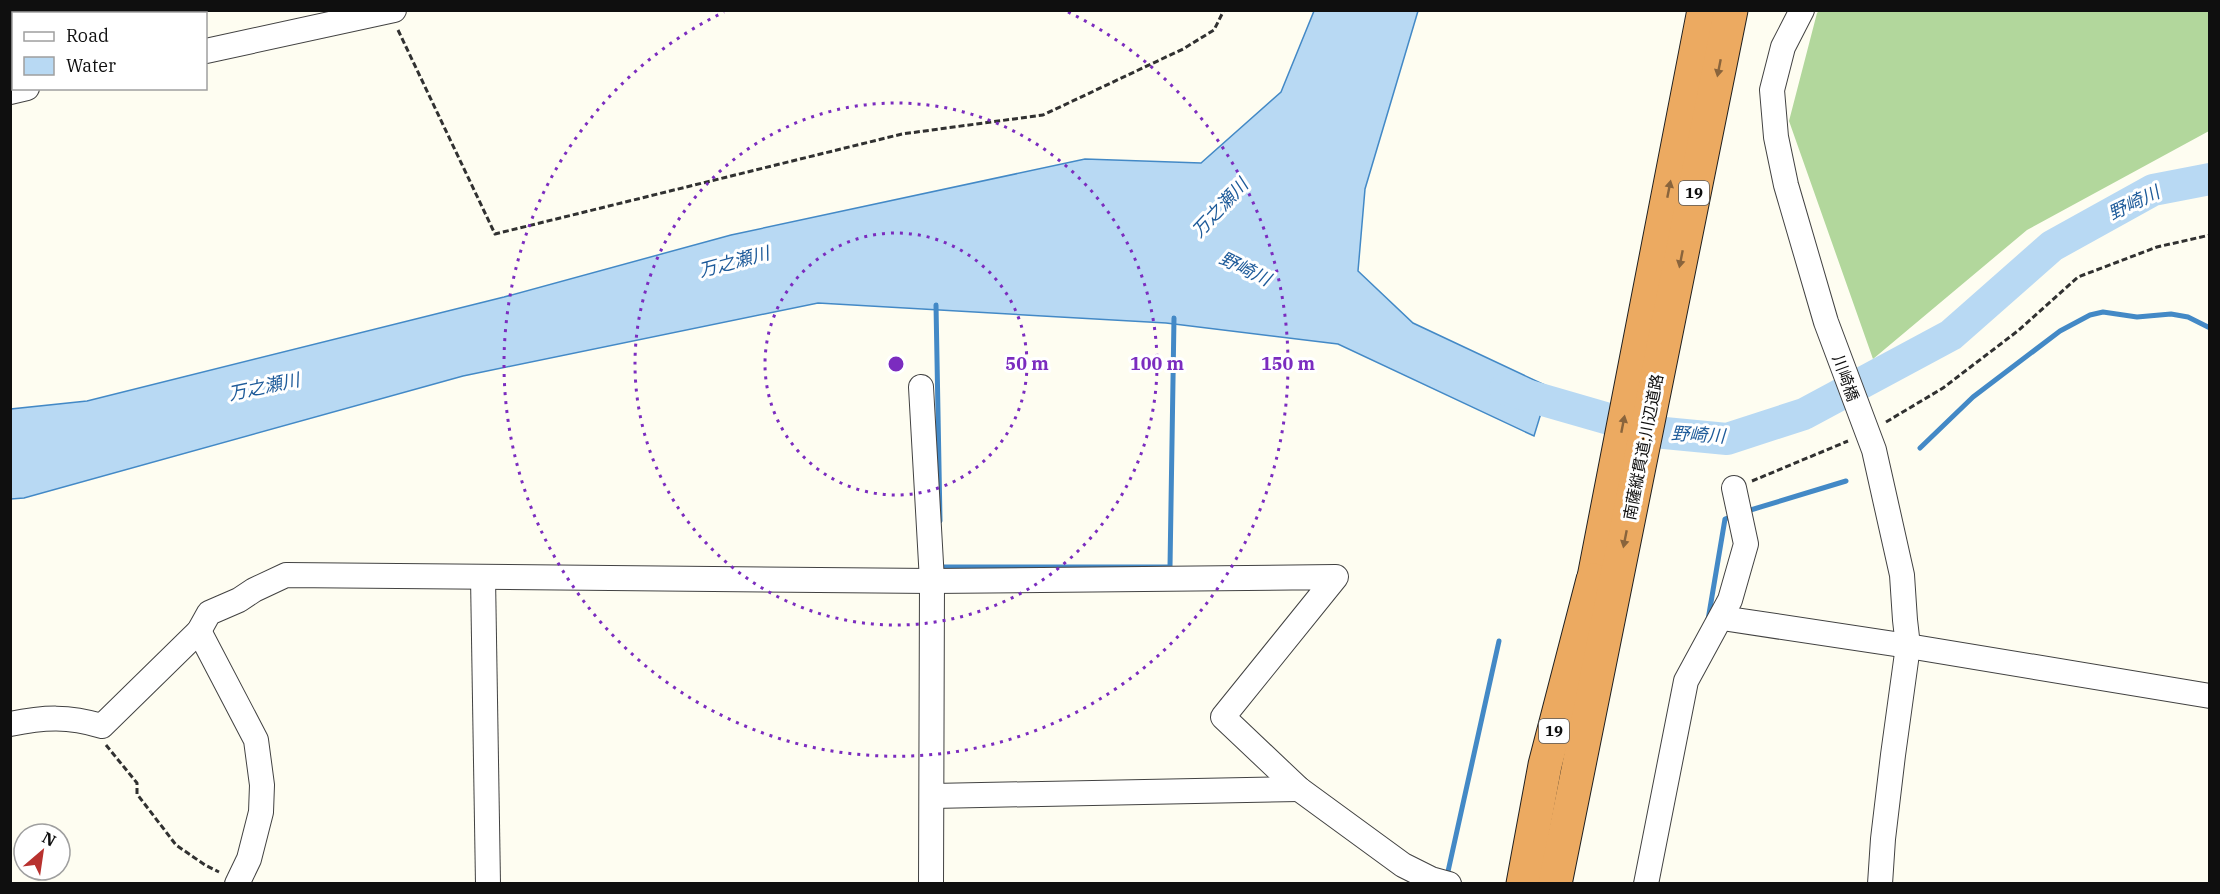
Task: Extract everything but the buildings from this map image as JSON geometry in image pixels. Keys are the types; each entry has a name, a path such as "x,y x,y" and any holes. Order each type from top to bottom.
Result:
{"highway":[{"name":"南薩縦貫道;川辺道路","path":"1535,884 1603,588 1645,373 1704,10"},
{"name":"南薩縦貫道;川辺道路","path":"1645,373 1731,10"},
{"name":"南薩縦貫道;川辺道路","path":"1555,884 1603,588"},
{"name":"19","path":"1523,884 1545,765 1603,588"},
{"name":"19","path":"1571,884 1603,588"}],"street":[{"name":"川崎橋","path":"1802,10 1784,47 1772,90 1776,137 1786,185 1826,322 1866,434 1874,450 1902,575 1908,646 1890,776 1880,884"},
{"path":"207,51 391,11"},
{"path":"921,387 932,581 938,796 930,884"},
{"path":"1646,884 1686,681 1722,618 1737,579 1746,544 1734,488"},
{"path":"10,724 48,718 77,719 102,726 199,632 209,613 286,575 932,581 1336,577 1223,717 1299,789 1403,865 1436,882"},
{"path":"483,577 488,884"},
{"path":"1722,618 2210,696"},
{"path":"199,632 256,740 262,784 261,812 244,880"},
{"path":"938,796 1299,789"}],"path":[{"path":"391,11 495,234 902,134 1043,115 1183,49 1214,30 1224,10"},
{"path":"1734,488 1866,434 1943,388 2019,330 2078,277 2157,247 2210,235"},
{"path":"102,726 95,734 137,783 137,794 176,845 205,865 244,880"}],"green space":[{"path":"1819,11 2209,11 2209,131 2027,230 1873,359 1789,121"}],"water":[{"name":"万之瀬川","path":"1314,11 1418,11 1365,189 1358,271 1413,323 1549,387 1534,436 1338,344 1166,323 818,303 463,376 24,498 11,499 11,409 87,401 504,297 731,235 1085,159 1201,163 1281,92"}],"waterway":[{"name":"野崎川","path":"1505,389 1654,432 1727,439 1804,414 1951,335 2052,246 2153,190 2210,179"},
{"path":"936,305 940,521"},
{"path":"1920,448 1973,397 2060,331 2090,315 2103,312 2137,317 2171,314 2188,317 2210,328"},
{"path":"941,573 941,567 1170,567 1174,318"},
{"path":"1744,512 1846,481"},
{"path":"1708,620 1725,519 1733,516"},
{"path":"1447,876 1499,641"}]}
